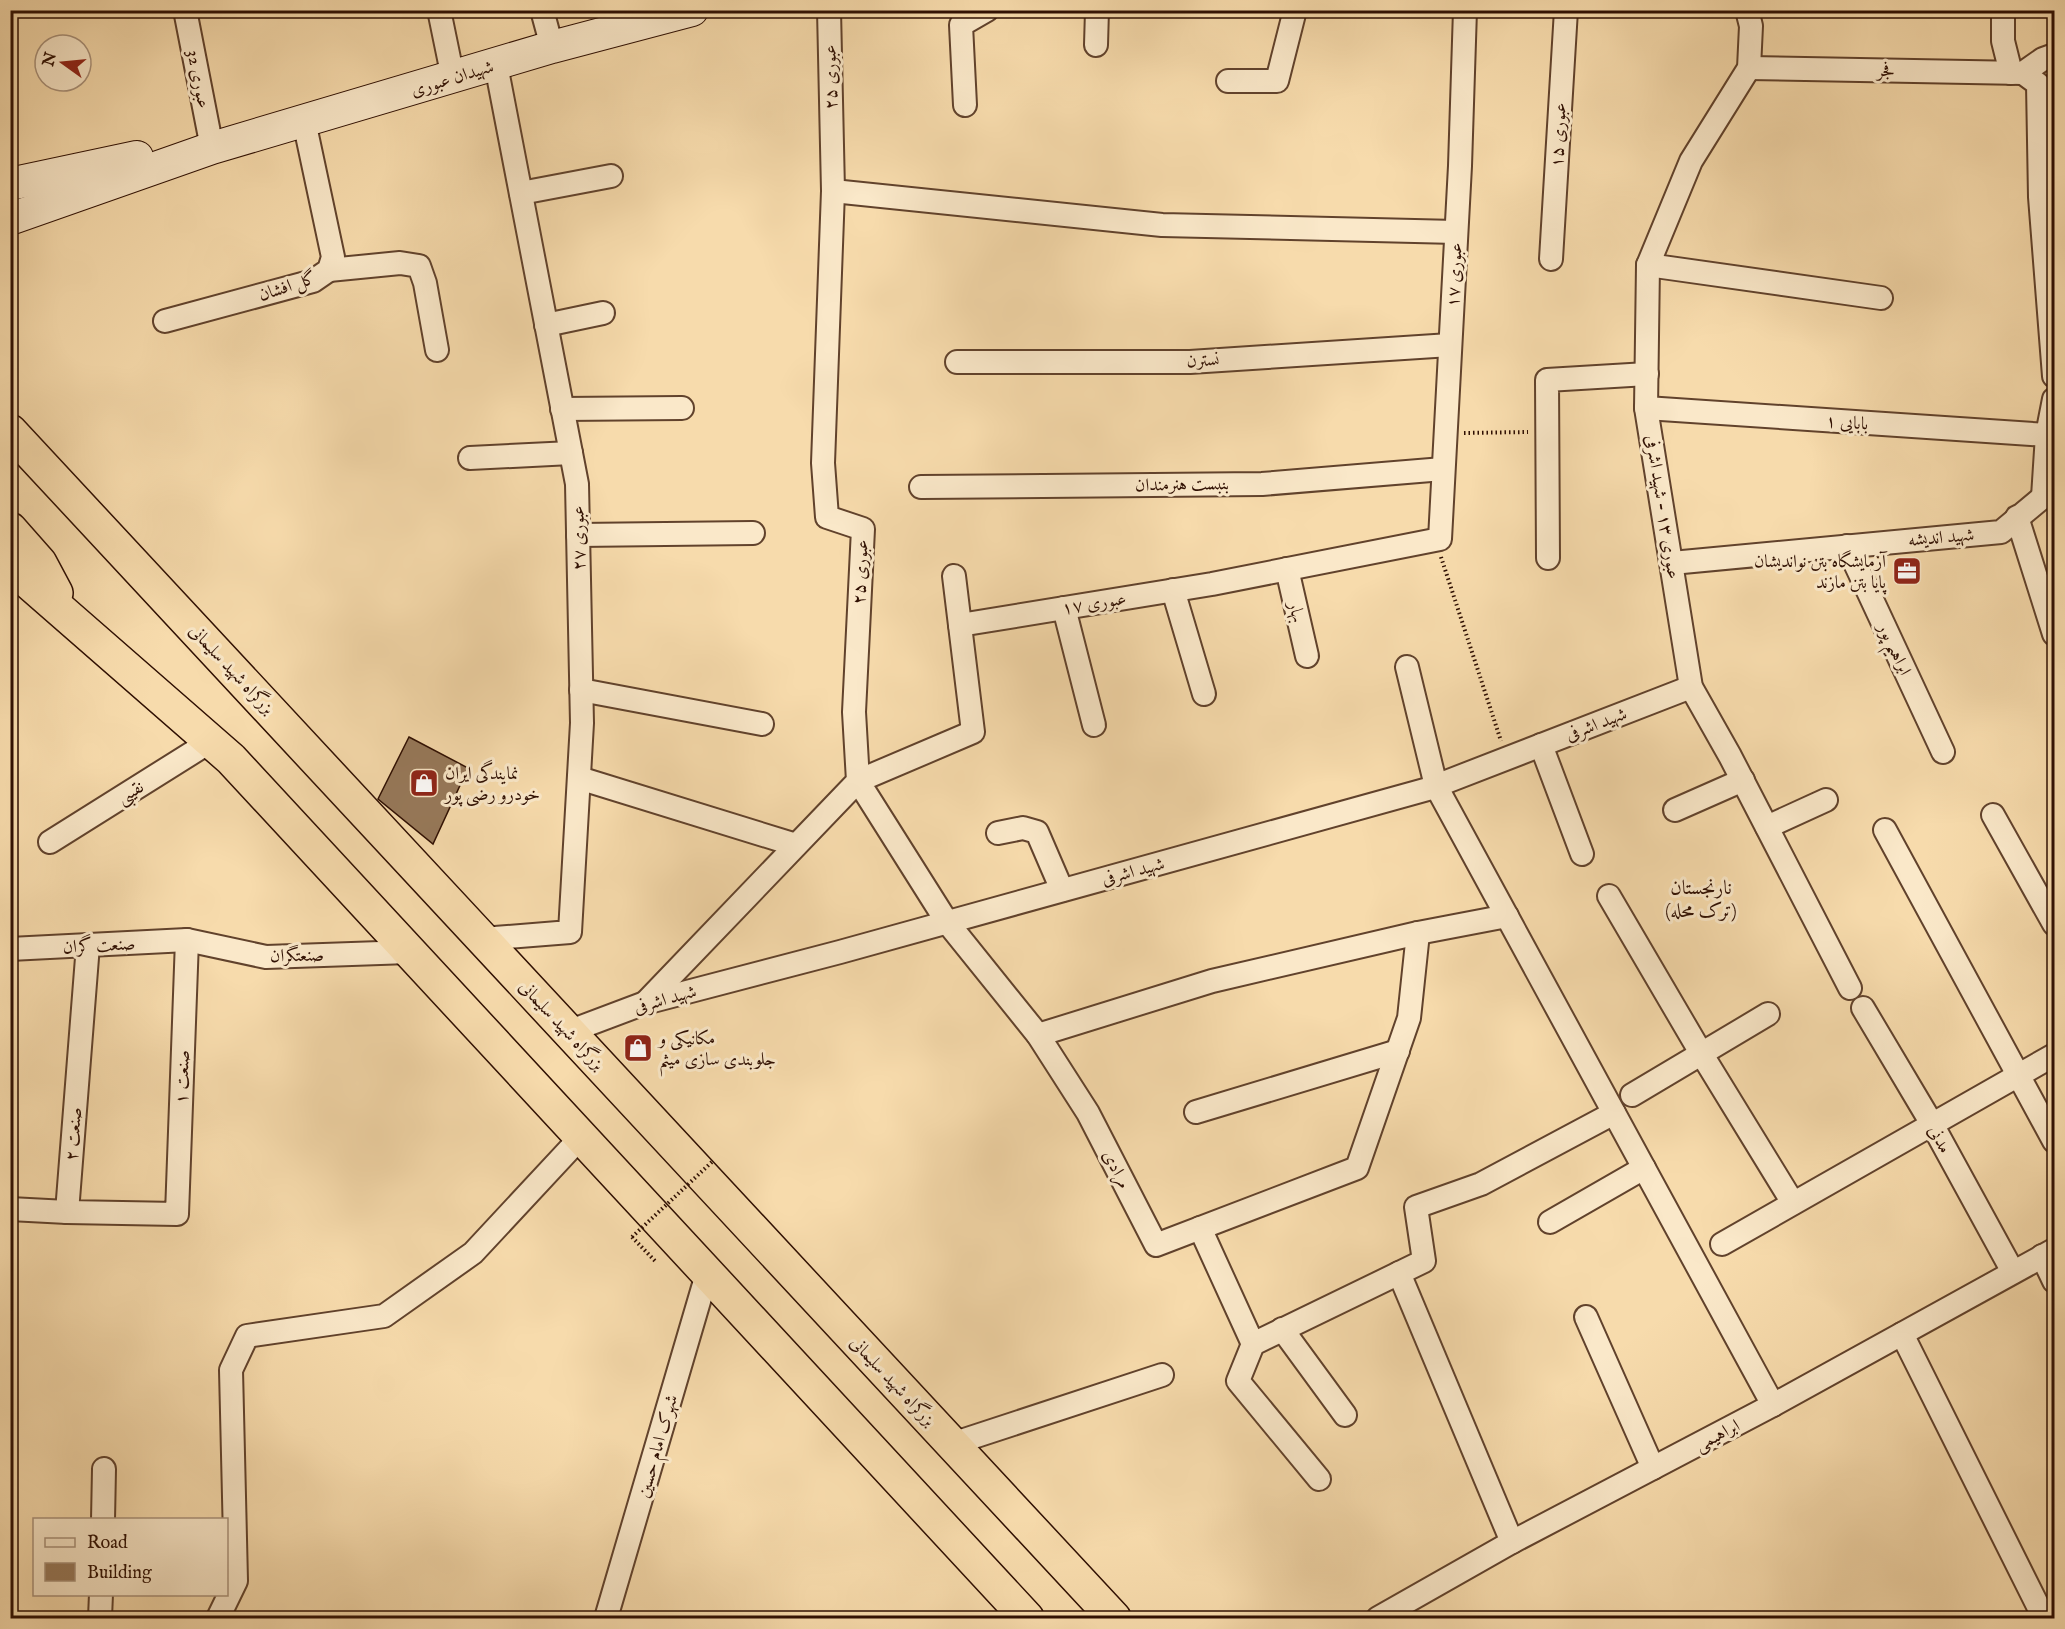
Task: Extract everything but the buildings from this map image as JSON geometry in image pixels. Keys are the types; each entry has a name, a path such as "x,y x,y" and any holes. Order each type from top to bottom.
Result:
{"highway":[{"name":"بزرگراه شهید سلیمانی","path":"12,430 1114,1618"},
{"path":"10,529 40,563 73,621"},
{"path":"10,566 220,750 1027,1618"}],"main road":[{"name":"شهیدان عبوری","path":"10,219 212,148 552,47 692,10"},
{"name":"شهیدان عبوری","path":"10,184 180,148 212,148"}],"street":[{"name":"عبوری 32","path":"185,10 212,148"},
{"path":"439,10 453,78"},
{"path":"542,10 552,47"},
{"name":"عبوری ۲۵","path":"829,10 833,191 823,464 826,517 862,529 854,712 858,781"},
{"path":"965,105 961,25 987,10"},
{"path":"1096,10 1096,45"},
{"path":"1228,81 1277,81 1295,10"},
{"name":"عبوری ۱۷","path":"960,625 1173,590 1440,539 1465,10"},
{"name":"عبوری ۱۵","path":"1551,259 1566,10"},
{"name":"عبوری ۱۳ - شهید اشرفی","path":"1748,10 1752,26 1749,68 1691,161 1648,265 1646,408 1691,687 1743,780 1850,988"},
{"path":"2003,10 2003,41 2017,73 2038,84 2040,197 2055,376"},
{"path":"2017,73 2043,59 2055,56"},
{"name":"عبوری ۲۷","path":"482,939 570,932 582,723 577,484 496,65"},
{"name":"فجر","path":"1749,68 2017,73"},
{"name":"گل افشان","path":"165,321 313,281 329,270 333,257 304,121"},
{"path":"520,193 611,176"},
{"path":"833,191 1162,225 1456,232"},
{"path":"329,270 400,263 419,266 425,283 437,350"},
{"path":"1648,265 1881,298"},
{"path":"546,325 603,313"},
{"name":"نسترن","path":"957,362 1190,362 1450,345"},
{"path":"1548,558 1547,380 1647,374"},
{"path":"2049,496 2047,435 2055,399"},
{"path":"562,409 682,408"},
{"name":"بابایی ۱","path":"1646,408 2047,435"},
{"path":"470,458 571,453"},
{"name":"بنبست هنرمندان","path":"921,487 1262,484 1443,468"},
{"name":"شهید اندیشه","path":"1672,563 2001,532 2017,517 2049,496"},
{"path":"2017,517 2055,634"},
{"path":"578,535 753,533"},
{"name":"ابراهیم پور","path":"1847,546 1943,752"},
{"name":"بهار","path":"1287,569 1307,656"},
{"path":"645,1003 858,781 973,732 954,576"},
{"path":"1173,590 1204,694"},
{"path":"1064,608 1094,725"},
{"path":"1407,667 1436,786 1773,1405"},
{"name":"شهید اشرفی","path":"568,1032 645,1003 1436,786 1691,687"},
{"path":"581,690 762,724"},
{"path":"1541,745 1582,854"},
{"name":"نقیبی","path":"50,842 220,750"},
{"path":"579,778 796,845"},
{"path":"1675,810 1743,780"},
{"name":"مرادی","path":"858,781 947,922 1038,1035 1088,1113 1156,1245 1357,1168 1398,1051"},
{"path":"1767,827 1826,800"},
{"path":"1993,815 2055,924"},
{"path":"998,833 1023,828 1037,832 1062,890"},
{"path":"1885,830 2055,1142"},
{"path":"1609,896 1793,1203"},
{"path":"1038,1035 1212,981 1418,933 1507,916"},
{"path":"1196,1112 1398,1051 1409,1018 1418,933"},
{"name":"صنعتگران","path":"187,940 266,957 409,952"},
{"name":"صنعت گران","path":"10,949 187,940"},
{"name":"صنعت ۱","path":"67,1212 177,1214 187,940"},
{"name":"صنعت ۲","path":"67,1212 88,945"},
{"name":"مدنی","path":"1863,1008 1932,1124 2013,1272"},
{"path":"1632,1095 1768,1014"},
{"path":"1722,1244 2055,1055"},
{"path":"1319,1479 1238,1381 1253,1344 1424,1261 1416,1207 1481,1184 1614,1113"},
{"path":"218,1618 236,1581 231,1370 248,1336 384,1316 473,1253 580,1137"},
{"path":"1550,1222 1644,1168"},
{"path":"10,1209 67,1212"},
{"path":"1200,1228 1253,1344"},
{"path":"2048,1253 2055,1281"},
{"name":"ابراهیمی","path":"1378,1618 1512,1542 1773,1405 2048,1253"},
{"name":"شهرک امام حسین","path":"606,1618 707,1274"},
{"path":"1399,1274 1512,1542"},
{"path":"1586,1317 1653,1468"},
{"path":"1282,1329 1345,1415"},
{"path":"1902,1334 2042,1614"},
{"path":"952,1444 1162,1375"},
{"path":"103,1518 105,1469"},
{"path":"100,1618 101,1596"}],"path":[{"path":"1445,434 1547,432"},
{"path":"1440,539 1439,550 1507,759"},
{"path":"656,1262 632,1237 714,1160"}],"place":[{"name":"آزمایشگاه بتن نواندیشان پایا بتن مازند","path":"1907,571"},
{"name":"نمایندگی ایران خودرو رضی پور","path":"424,783"},
{"name":"مکانیکی و جلوبندی سازی میثم","path":"638,1048"}],"district":[{"name":"نارنجستان (ترک محله)","path":"1701,898"}]}
